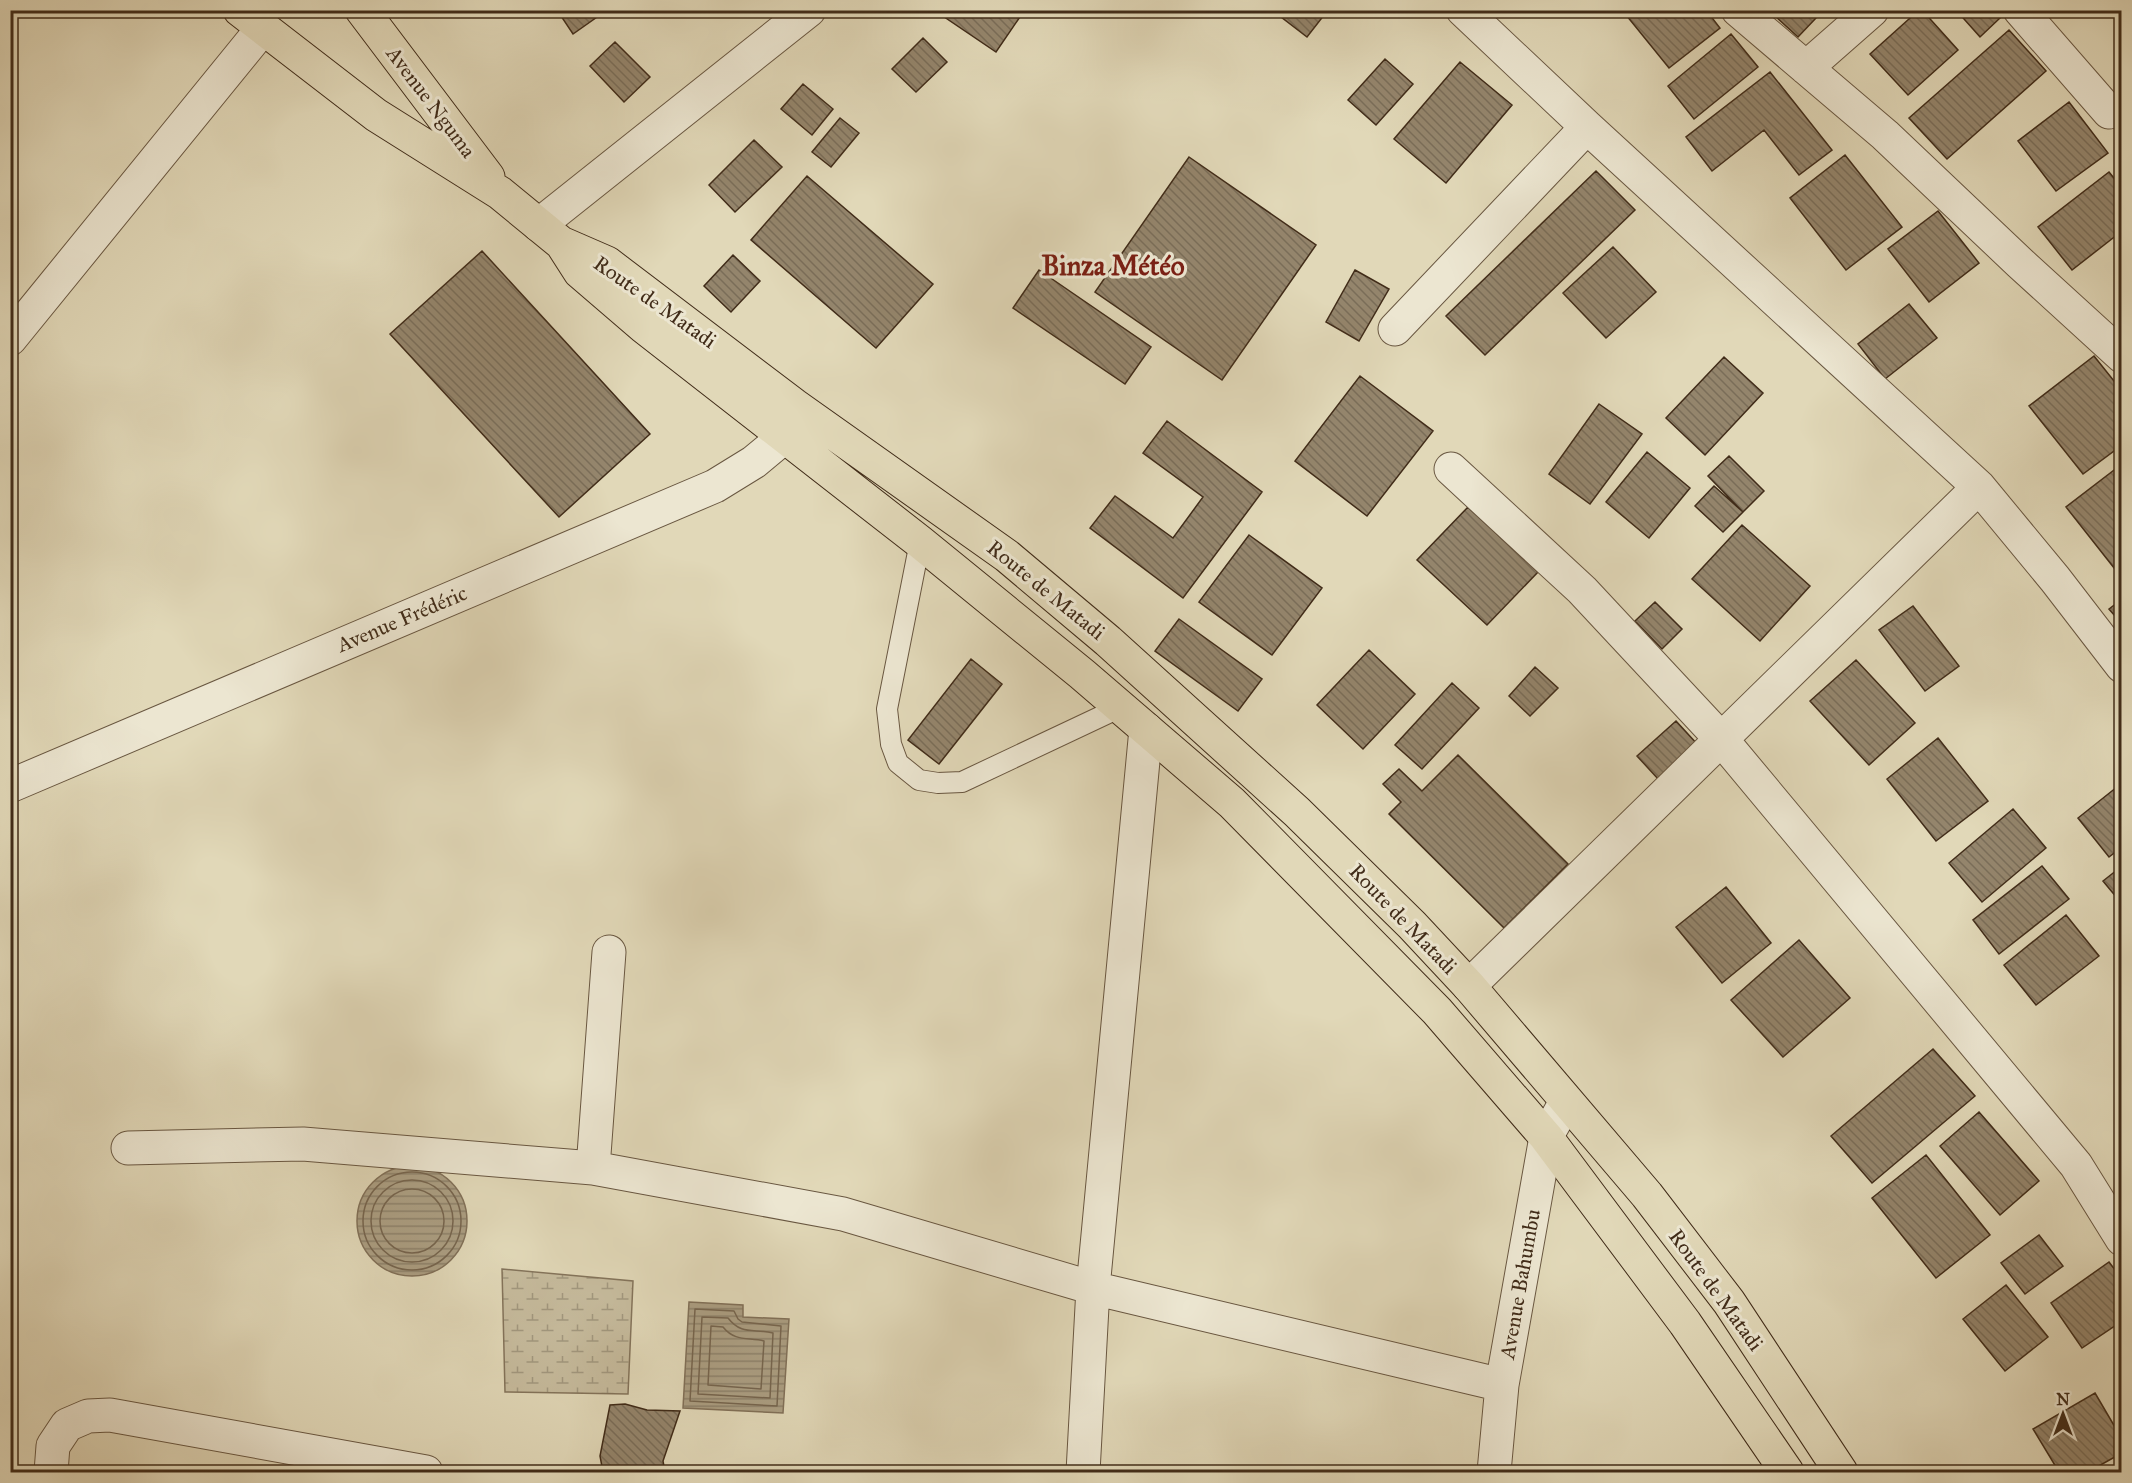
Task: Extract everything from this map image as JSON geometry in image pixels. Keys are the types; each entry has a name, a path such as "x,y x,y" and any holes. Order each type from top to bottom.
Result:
{"main road":[{"name":"Avenue Nguma","path":"362,10 500,193"},
{"path":"252,20 376,115 500,193 550,234"},
{"name":"Route de Matadi","path":"550,234 580,272 644,327 920,542 1082,674 1232,803 1437,1011 1546,1137 1685,1323 1787,1473"},
{"name":"Route de Matadi","path":"550,234 607,263 794,405 1007,556 1108,642 1298,812 1412,925 1469,986 1647,1195 1729,1302 1841,1473"},
{"path":"1082,674 1108,642"}],"street":[{"path":"550,234 809,10"},
{"path":"1463,10 1587,128 1979,487 2055,579 2121,666"},
{"path":"1738,10 1885,135 2121,356"},
{"path":"1806,68 1872,10"},
{"path":"2020,10 2109,112"},
{"path":"10,339 252,20"},
{"path":"1395,329 1587,128"},
{"name":"Avenue Frédéric","path":"10,786 715,486 754,462 784,437"},
{"path":"1451,469 1582,591 1722,740 2076,1166 2121,1239"},
{"path":"1469,986 1979,487"},
{"path":"1083,1473 1093,1288 1146,729"},
{"path":"593,1168 609,952"},
{"name":"Avenue Bahumbu","path":"1494,1473 1502,1385 1546,1137 1566,1102"},
{"path":"128,1148 303,1144 593,1168 843,1214 1093,1288 1502,1385"},
{"path":"51,1473 53,1446 67,1425 88,1416 110,1415 332,1464 426,1473"}],"lane":[{"path":"920,542 887,710 891,744 898,763 919,780 938,783 962,782 1121,707"}],"green space":[{"path":"502,1269 633,1281 628,1394 505,1392"}],"water":[{"path":"412,1166 433,1170 451,1182 463,1200 467,1221 463,1242 451,1260 433,1272 412,1276 391,1272 373,1260 361,1242 357,1221 361,1200 373,1182 391,1170"},
{"path":"689,1302 743,1305 743,1317 789,1319 783,1413 683,1408"}],"building":[{"path":"557,10 607,10 573,34"},
{"path":"934,10 1023,10 1024,11 996,52"},
{"path":"1272,10 1328,10 1307,37"},
{"path":"1622,10 1706,10 1720,28 1669,68"},
{"path":"1778,10 1808,10 1816,18 1798,37 1774,15"},
{"path":"1919,10 1922,10 1958,50 1908,95 1870,54"},
{"path":"1956,10 1993,10 2000,18 1980,37"},
{"path":"2110,10 2122,10 2122,27"},
{"path":"2009,30 2046,71 1947,159 1909,118"},
{"path":"1731,34 1758,67 1694,119 1668,86"},
{"path":"923,38 947,62 916,92 892,69"},
{"path":"615,42 650,77 624,102 590,66"},
{"path":"1385,59 1413,84 1376,125 1348,100"},
{"path":"1460,62 1512,105 1446,183 1394,139"},
{"path":"1770,72 1832,150 1799,175 1764,130 1712,171 1686,137"},
{"path":"803,84 833,109 812,135 781,109"},
{"path":"2069,102 2108,153 2056,191 2018,141"},
{"path":"840,118 859,133 831,167 812,152"},
{"path":"754,140 782,167 735,212 709,185"},
{"path":"1845,155 1902,227 1846,270 1790,198"},
{"path":"1189,157 1316,245 1222,380 1095,292"},
{"path":"1596,171 1635,210 1485,355 1446,316"},
{"path":"2109,172 2122,188 2122,231 2072,270 2038,227"},
{"path":"807,176 933,284 876,348 751,240"},
{"path":"1938,211 1979,263 1929,302 1888,249"},
{"path":"1613,247 1656,292 1606,338 1563,293"},
{"path":"482,251 650,434 559,517 390,334"},
{"path":"733,255 760,281 731,312 704,286"},
{"path":"1039,270 1151,347 1125,384 1013,308"},
{"path":"1355,270 1389,289 1359,341 1326,322"},
{"path":"1909,304 1937,338 1885,379 1858,344"},
{"path":"2094,356 2122,391 2122,445 2083,474 2029,406"},
{"path":"1724,357 1763,393 1705,455 1666,418"},
{"path":"1360,376 1433,431 1367,516 1295,461"},
{"path":"1599,404 1642,434 1590,504 1549,474"},
{"path":"1167,421 1262,492 1183,598 1090,528 1115,496 1173,538 1203,497 1143,453"},
{"path":"1647,452 1690,488 1649,538 1606,502"},
{"path":"1729,456 1764,491 1743,512 1708,476"},
{"path":"2122,464 2122,578 2066,507"},
{"path":"1714,486 1743,512 1723,532 1695,506"},
{"path":"1468,507 1538,572 1487,625 1417,560"},
{"path":"1742,525 1810,586 1760,641 1692,579"},
{"path":"1249,535 1322,588 1272,655 1199,602"},
{"path":"2122,599 2122,624 2109,609"},
{"path":"1655,602 1682,629 1662,649 1635,621"},
{"path":"1913,606 1959,666 1925,691 1879,630"},
{"path":"1179,619 1262,679 1238,711 1155,651"},
{"path":"1369,650 1415,694 1363,749 1317,705"},
{"path":"971,659 1002,684 939,764 908,740"},
{"path":"1856,660 1915,723 1869,765 1810,701"},
{"path":"1535,667 1558,688 1530,716 1509,696"},
{"path":"1452,683 1479,708 1422,769 1395,745"},
{"path":"1676,721 1698,745 1659,780 1637,756"},
{"path":"1938,738 1988,801 1936,841 1887,779"},
{"path":"1458,755 1568,864 1504,928 1389,814 1401,802 1383,784 1399,769 1422,791"},
{"path":"2122,783 2122,847 2109,857 2078,818"},
{"path":"2013,809 2046,848 1982,902 1949,863"},
{"path":"2042,866 2069,899 1999,954 1973,920"},
{"path":"2122,866 2122,904 2103,881"},
{"path":"1726,887 1771,943 1722,983 1676,927"},
{"path":"2066,915 2099,956 2036,1005 2004,965"},
{"path":"1799,940 1850,998 1783,1057 1731,1000"},
{"path":"1933,1049 1975,1096 1872,1183 1831,1136"},
{"path":"1979,1112 2039,1181 2000,1215 1940,1146"},
{"path":"1926,1155 1990,1235 1936,1278 1872,1198"},
{"path":"2039,1235 2063,1266 2025,1294 2001,1263"},
{"path":"2109,1262 2122,1279 2122,1321 2082,1348 2051,1303"},
{"path":"2006,1285 2048,1337 2005,1371 1963,1319"},
{"path":"2095,1393 2122,1439 2122,1453 2088,1472 2059,1472 2033,1429"},
{"path":"625,1404 647,1410 680,1411 663,1461 665,1472 603,1472 600,1456 610,1405"}],"district":[{"name":"Binza Météo","path":"1113,266"}]}
